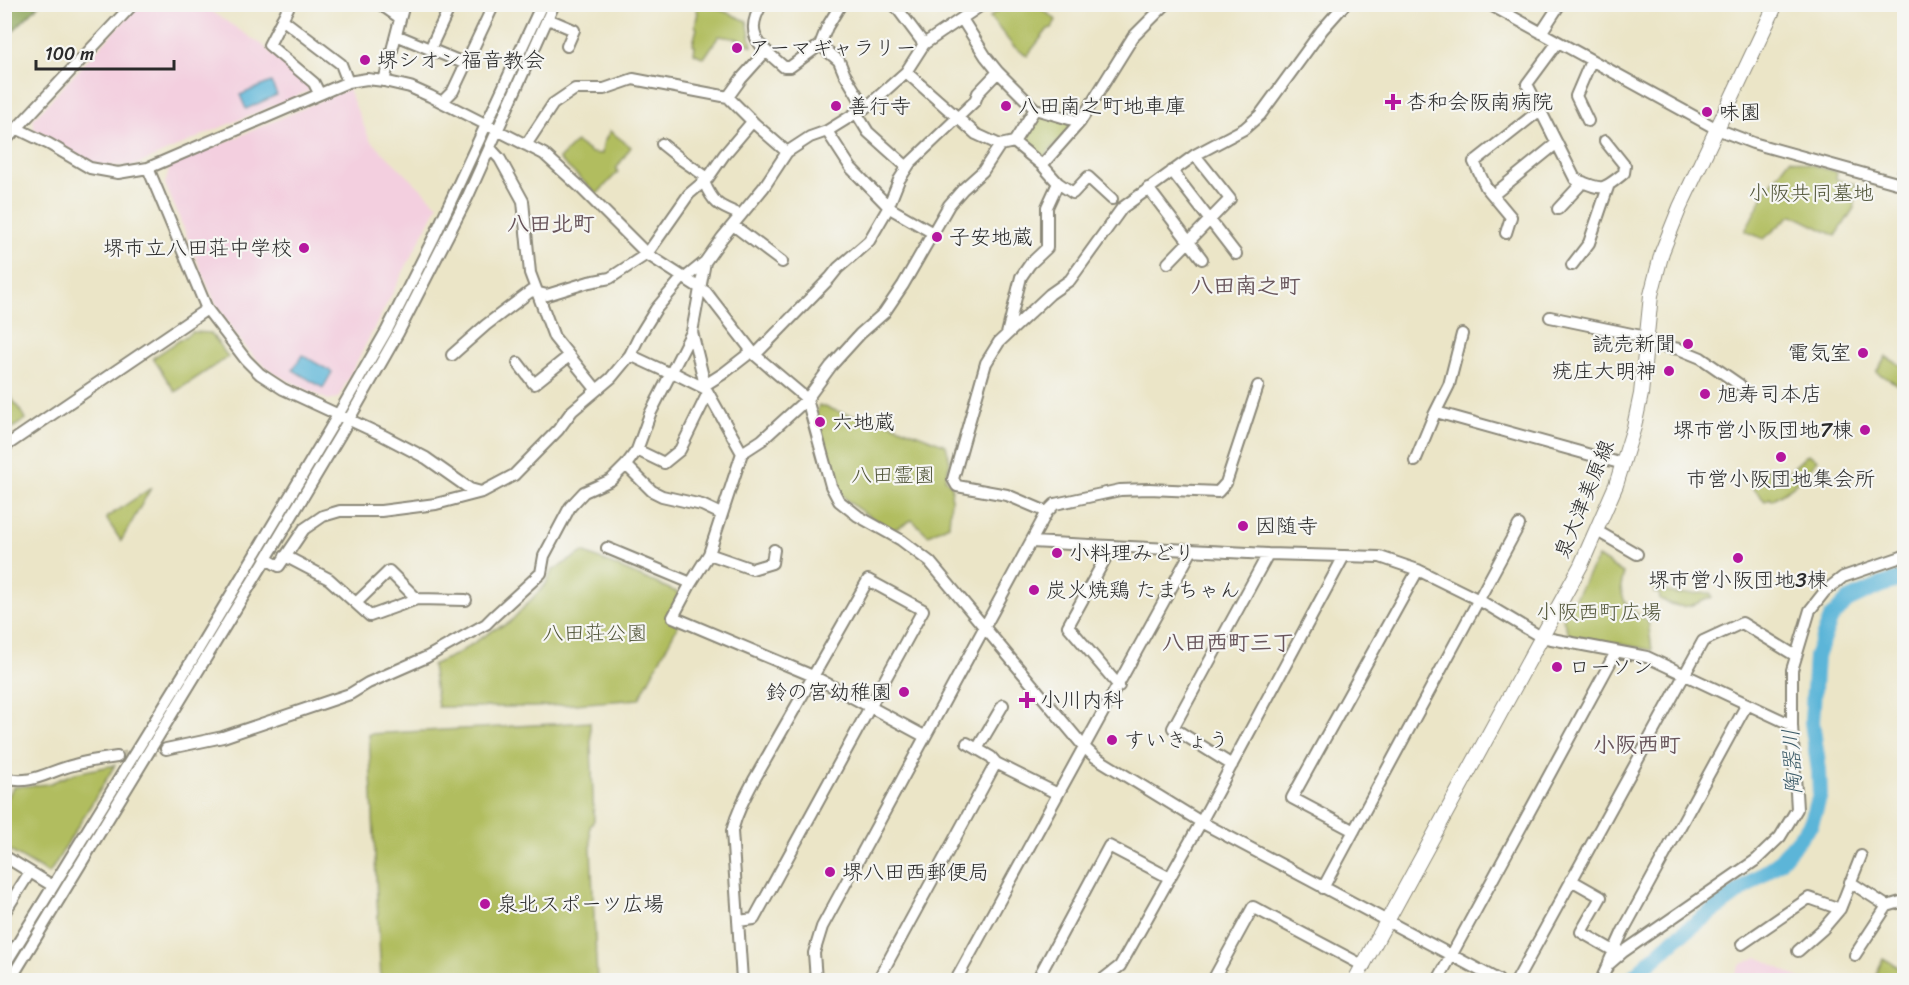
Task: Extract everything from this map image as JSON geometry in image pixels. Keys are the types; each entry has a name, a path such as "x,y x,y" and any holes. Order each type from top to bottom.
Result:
{"main road":[{"name":"泉大津美原線","path":"1355,981 1581,565 1597,531 1616,485 1634,427 1641,394 1651,295 1662,252 1680,207 1776,4"}],"street":[{"path":"4,142 133,4"},
{"path":"290,4 269,45 314,83 319,93"},
{"path":"380,4 400,18"},
{"path":"384,81 404,4"},
{"path":"430,49 451,4"},
{"path":"442,102 453,91 494,4"},
{"path":"4,966 183,675 387,330 435,235 542,4"},
{"path":"10,981 349,420 422,288 490,148 555,4"},
{"path":"762,4 756,13 753,25 754,38 784,67 790,67 820,45 827,27 841,4"},
{"path":"894,4 924,44"},
{"path":"266,559 279,566 304,529 323,516 340,511 381,511 436,504 482,492 514,475 558,430 572,411 611,378 630,355 656,309 684,278 705,262 764,187 787,152 810,137 827,131 861,111 906,72 924,44 983,4"},
{"path":"1042,165 1080,122 1132,37 1167,4"},
{"path":"1047,512 1007,495 957,486 953,479 986,363 1007,334 1050,294 1070,280 1122,208 1195,155 1244,129 1260,116 1322,30 1345,4"},
{"path":"1489,4 1717,129 1753,143 1903,185 1905,168"},
{"path":"1540,33 1560,4"},
{"path":"548,19 574,30 567,46"},
{"path":"962,19 998,72 1035,109 1080,122"},
{"path":"282,20 340,64 348,82"},
{"path":"396,35 466,64"},
{"path":"1558,42 1527,84 1575,178 1599,187 1608,187"},
{"path":"820,45 839,61 868,132 907,167"},
{"path":"728,97 741,78 766,51"},
{"path":"1588,121 1576,96 1592,61"},
{"path":"906,72 976,134 1000,145 1014,142 1035,109"},
{"path":"637,450 664,463 680,450 706,389 753,353 869,240 907,167 975,101 978,93 998,72"},
{"path":"18,129 90,168 118,173 148,168 319,93 348,82 367,79 410,87 543,154 647,254 706,292 753,353 807,399 831,486 839,501 858,516 901,540 930,562 1085,748 1095,757 1201,822 1498,981"},
{"path":"526,145 553,104 575,88 604,89 633,79 728,97 752,122 787,152"},
{"path":"1506,233 1511,217 1486,187 1474,162 1540,110"},
{"path":"452,355 486,325 531,291 538,291 547,296 589,282 610,278 647,254 689,195 706,180 752,122"},
{"path":"827,131 851,168 887,205 933,233"},
{"path":"1572,265 1589,243 1608,187 1624,173 1625,166 1605,141"},
{"path":"1014,142 1042,165 1047,174 1073,193 1088,177 1112,199"},
{"path":"1493,195 1557,143"},
{"path":"662,144 706,180 711,197 720,206 741,215"},
{"path":"924,736 813,676 673,617 709,554 742,453 762,440 807,399 831,366 860,334 884,313 903,285 949,205 983,171 1000,145"},
{"path":"490,148 500,159 523,201 530,273 554,337 596,390"},
{"path":"1168,263 1230,199 1195,155"},
{"path":"148,168 207,309 239,352 260,374 283,389 426,458 470,489 482,492"},
{"path":"1172,171 1236,254"},
{"path":"1558,209 1583,182"},
{"path":"1007,334 1021,277 1030,264 1047,248 1047,207 1058,183"},
{"path":"1148,188 1202,259"},
{"path":"733,225 782,262"},
{"path":"165,749 223,737 350,694 368,683 427,657 486,624 542,573 544,556 570,507 584,492 611,480 637,450 650,414 692,332 705,262"},
{"path":"4,447 207,309"},
{"path":"1550,317 1679,349 1701,358 1740,385"},
{"path":"692,332 706,389 742,453"},
{"path":"1415,461 1449,385 1462,334"},
{"path":"630,355 706,389"},
{"path":"518,363 534,384 569,356"},
{"path":"816,981 814,953 822,927 1047,512 1055,504 1120,490 1218,492 1226,483 1258,386"},
{"path":"1436,412 1623,464"},
{"path":"626,465 652,492 702,505 721,514"},
{"path":"1323,888 1519,525"},
{"path":"1597,531 1637,554"},
{"path":"1031,542 1268,554 1380,557 1418,570 1479,600 1541,637 1647,657 1792,725"},
{"path":"1107,546 1105,559 1068,626 1119,686"},
{"path":"607,548 691,583"},
{"path":"709,554 752,569 772,563 774,550"},
{"path":"956,981 1192,550"},
{"path":"1232,765 1173,728 1268,554"},
{"path":"285,556 329,579 370,616 417,599 466,600"},
{"path":"1102,981 1120,966 1201,822 1344,556"},
{"path":"1608,965 1623,952 1756,860 1780,837 1797,809 1792,725 1792,670 1810,610 1825,591 1843,577 1905,556"},
{"path":"1354,831 1292,798 1418,570"},
{"path":"356,603 389,571 417,599"},
{"path":"738,921 754,919 923,610 868,580 741,804 735,820 732,831 738,921 742,981"},
{"path":"1517,981 1702,641 1742,623 1796,656"},
{"path":"1438,981 1616,652"},
{"path":"1601,981 1623,931 1747,704"},
{"path":"977,749 1003,705"},
{"path":"967,743 996,763 1058,794"},
{"path":"4,778 14,781 36,780 72,765 117,757"},
{"path":"878,981 996,763"},
{"path":"1037,981 1109,846 1170,878"},
{"path":"1798,951 1823,929 1840,909 1861,855"},
{"path":"4,856 53,886"},
{"path":"4,913 30,872"},
{"path":"1571,880 1601,897 1581,933 1614,951"},
{"path":"1850,882 1887,906"},
{"path":"1742,944 1809,898 1840,909"},
{"path":"1855,955 1887,906 1905,901"},
{"path":"1213,981 1253,907 1364,966"}],"shaded area":[{"path":"139,5 202,5 262,45 309,86 309,91 134,166 102,166 87,161 34,129 33,119"},
{"name":"堺市立八田荘中学校","path":"348,89 370,140 438,205 338,398 328,400 275,374 255,358 240,340 215,303 165,184 170,166"},
{"path":"1758,957 1803,980 1732,980 1740,965"}],"green space":[{"path":"7,5 39,5 5,39 5,7"},
{"path":"698,5 709,5 747,21 752,46 739,39 719,36 704,58 694,53 693,44 698,12 696,10"},
{"path":"1006,5 1037,5 1056,20 1052,28 1048,29 1027,56 1013,46 990,17"},
{"path":"1040,114 1070,122 1071,127 1043,158 1038,158 1019,143 1035,115"},
{"path":"610,131 631,147 616,169 618,172 597,194 559,159 576,142 592,153 602,154 603,144"},
{"name":"小阪共同墓地","path":"1790,159 1837,172 1836,179 1855,184 1854,208 1836,236 1793,215 1764,239 1745,231 1765,192"},
{"path":"192,332 211,333 228,357 175,392 153,358"},
{"path":"1886,357 1904,367 1904,388 1876,372"},
{"path":"4,387 26,419 5,433 4,433"},
{"name":"八田霊園","path":"819,405 846,414 881,420 946,445 950,463 945,478 952,486 949,525 928,535 912,520 893,530 847,500 837,488 829,468 816,414"},
{"path":"1808,454 1818,460 1792,487 1772,500 1770,498 1765,501 1751,486 1767,468 1770,471 1768,473 1775,480 1784,476"},
{"path":"151,488 121,541 106,518"},
{"name":"八田荘公園","path":"583,552 679,593 669,619 678,625 639,699 536,707 438,707 432,665 457,654 495,629 509,623 546,584 552,571"},
{"name":"小阪西町広場","path":"1598,557 1623,573 1621,587 1624,599 1634,611 1648,621 1652,650 1569,635 1563,619"},
{"path":"1664,586 1664,591 1676,594 1711,593 1712,597 1692,605 1674,605 1660,599 1659,593 1654,593 1654,587"},
{"name":"泉北スポーツ広場","path":"590,722 594,820 590,827 597,980 381,980 369,734"},
{"path":"115,765 49,874 5,848 5,804 13,787 48,784 75,773"},
{"path":"1883,958 1900,968 1900,980 1874,980"}],"water":[{"path":"271,82 277,95 246,109 240,95"},
{"path":"302,355 332,372 323,388 293,370"}],"waterway":[{"name":"陶器川","path":"1630,980 1676,938 1779,862 1811,824 1820,795 1812,722 1816,656 1831,618 1847,601 1881,585 1904,578"}],"tunnel":[{"path":"117,757 166,749"}],"place":[{"name":"アーマギャラリー","path":"737,48"},
{"name":"堺シオン福音教会","path":"365,60"},
{"name":"杏和会阪南病院","path":"1393,102"},
{"name":"善行寺","path":"836,106"},
{"name":"八田南之町地車庫","path":"1006,106"},
{"name":"味園","path":"1707,112"},
{"name":"子安地蔵","path":"937,237"},
{"name":"堺市立八田荘中学校","path":"304,248"},
{"name":"読売新聞","path":"1688,344"},
{"name":"電気室","path":"1863,353"},
{"name":"疣庄大明神","path":"1669,371"},
{"name":"旭寿司本店","path":"1705,394"},
{"name":"六地蔵","path":"820,422"},
{"name":"堺市営小阪団地7棟","path":"1865,430"},
{"name":"市営小阪団地集会所","path":"1781,457"},
{"name":"因随寺","path":"1243,526"},
{"name":"小料理みどり","path":"1057,553"},
{"name":"堺市営小阪団地3棟","path":"1738,558"},
{"name":"炭火焼鶏 たまちゃん","path":"1034,590"},
{"name":"ローソン","path":"1557,667"},
{"name":"鈴の宮幼稚園","path":"904,692"},
{"name":"小川内科","path":"1027,700"},
{"name":"すいきょう","path":"1112,740"},
{"name":"堺八田西郵便局","path":"830,872"},
{"name":"泉北スポーツ広場","path":"485,904"}],"district":[{"name":"八田北町","path":"551,223"},
{"name":"八田南之町","path":"1246,285"},
{"name":"八田西町三丁","path":"1228,642"},
{"name":"小阪西町","path":"1637,744"}]}
